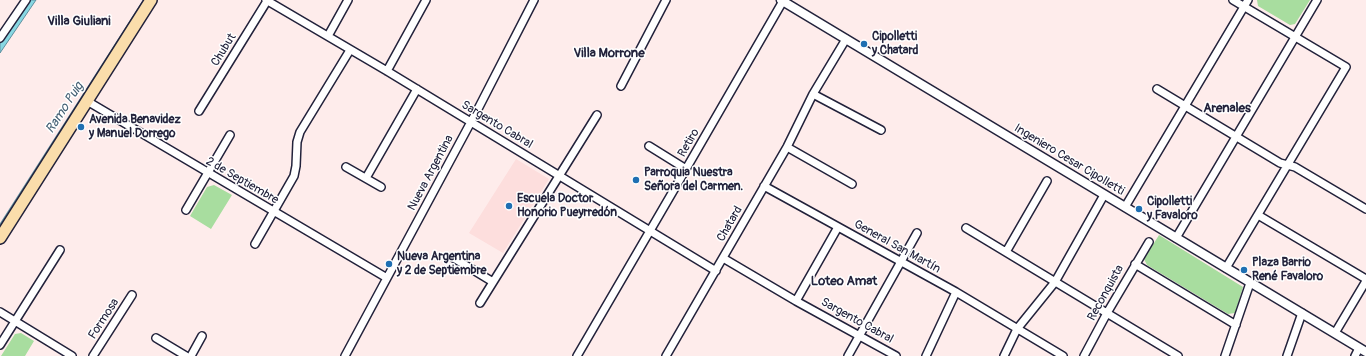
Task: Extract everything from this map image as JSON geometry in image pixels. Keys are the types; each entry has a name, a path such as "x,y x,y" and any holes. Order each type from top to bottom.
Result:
{"main road":[{"path":"0,238 151,0"}],"street":[{"path":"0,38 26,0"},
{"name":"Sargento Cabral","path":"267,0 417,89 716,271"},
{"name":"Chubut","path":"199,111 267,0"},
{"path":"328,36 348,0"},
{"path":"387,71 426,0"},
{"name":"Nueva Argentina","path":"345,356 471,122 534,0"},
{"path":"621,86 666,0"},
{"path":"1226,268 1346,67 1233,0"},
{"path":"1125,207 1248,0"},
{"path":"1176,238 1317,0"},
{"name":"Ingeniero Cesar Cipolletti","path":"782,1 1363,350"},
{"name":"Retiro","path":"577,356 782,1"},
{"name":"Chatard","path":"666,356 787,147 813,94 846,39"},
{"path":"256,244 294,176 297,142 300,132 350,50"},
{"path":"366,178 417,89"},
{"path":"1157,89 1280,163 1295,167 1366,210"},
{"path":"813,94 881,130"},
{"name":"2 de Septiembre","path":"87,101 387,278"},
{"path":"480,303 597,115"},
{"path":"186,210 230,136"},
{"path":"649,146 686,169"},
{"path":"787,147 852,184"},
{"path":"346,167 381,187"},
{"path":"1006,252 1047,181"},
{"name":"General San Martín","path":"764,186 956,292 1063,356"},
{"path":"1004,356 1017,329 1055,282 1104,195"},
{"path":"1258,215 1366,280 1335,333"},
{"path":"796,301 838,227"},
{"path":"966,228 1178,356"},
{"path":"848,356 917,233"},
{"name":"Reconquista","path":"1084,356 1107,313 1149,242"},
{"path":"0,345 60,250"},
{"path":"452,257 493,282"},
{"name":"Sargento Cabral","path":"723,258 796,301 896,356"},
{"path":"1135,264 1236,325"},
{"path":"1225,356 1250,282"},
{"path":"926,356 956,292"},
{"name":"Formosa","path":"93,356 132,295"},
{"path":"0,312 72,356"},
{"path":"1287,356 1302,313"},
{"path":"190,356 202,336"},
{"path":"156,338 186,356"},
{"path":"1356,356 1363,350"}],"shaded area":[{"name":"Escuela Doctor Honorio Pueyrredón","path":"516,159 549,179 503,253 469,233"}],"green space":[{"path":"1257,0 1310,0 1295,24 1290,25 1258,6"},
{"path":"214,185 232,195 211,229 190,216 207,187"},
{"path":"1159,235 1243,287 1235,313 1228,314 1147,265 1144,259"},
{"path":"21,333 34,341 25,356 1,356 15,334"}],"water":[{"path":"30,0 36,0 0,53 0,44"}],"waterway":[{"name":"Ramo Puig","path":"0,225 144,0"}],"place":[{"name":"Cipolletti y Chatard","path":"864,44"},
{"name":"Avenida Benavidez y Manuel Dorrego","path":"81,127"},
{"name":"Parroquia Nuestra Señora del Carmen.","path":"636,180"},
{"name":"Escuela Doctor Honorio Pueyrredón","path":"509,206"},
{"name":"Cipolletti y Favaloro","path":"1139,209"},
{"name":"Nueva Argentina y 2 de Septiembre","path":"389,264"},
{"name":"Plaza Barrio René Favaloro","path":"1244,270"}],"district":[{"name":"Villa Giuliani","path":"79,22"},
{"name":"Villa Morrone","path":"609,54"},
{"name":"Arenales","path":"1227,109"},
{"name":"Loteo Amat","path":"844,282"}]}
